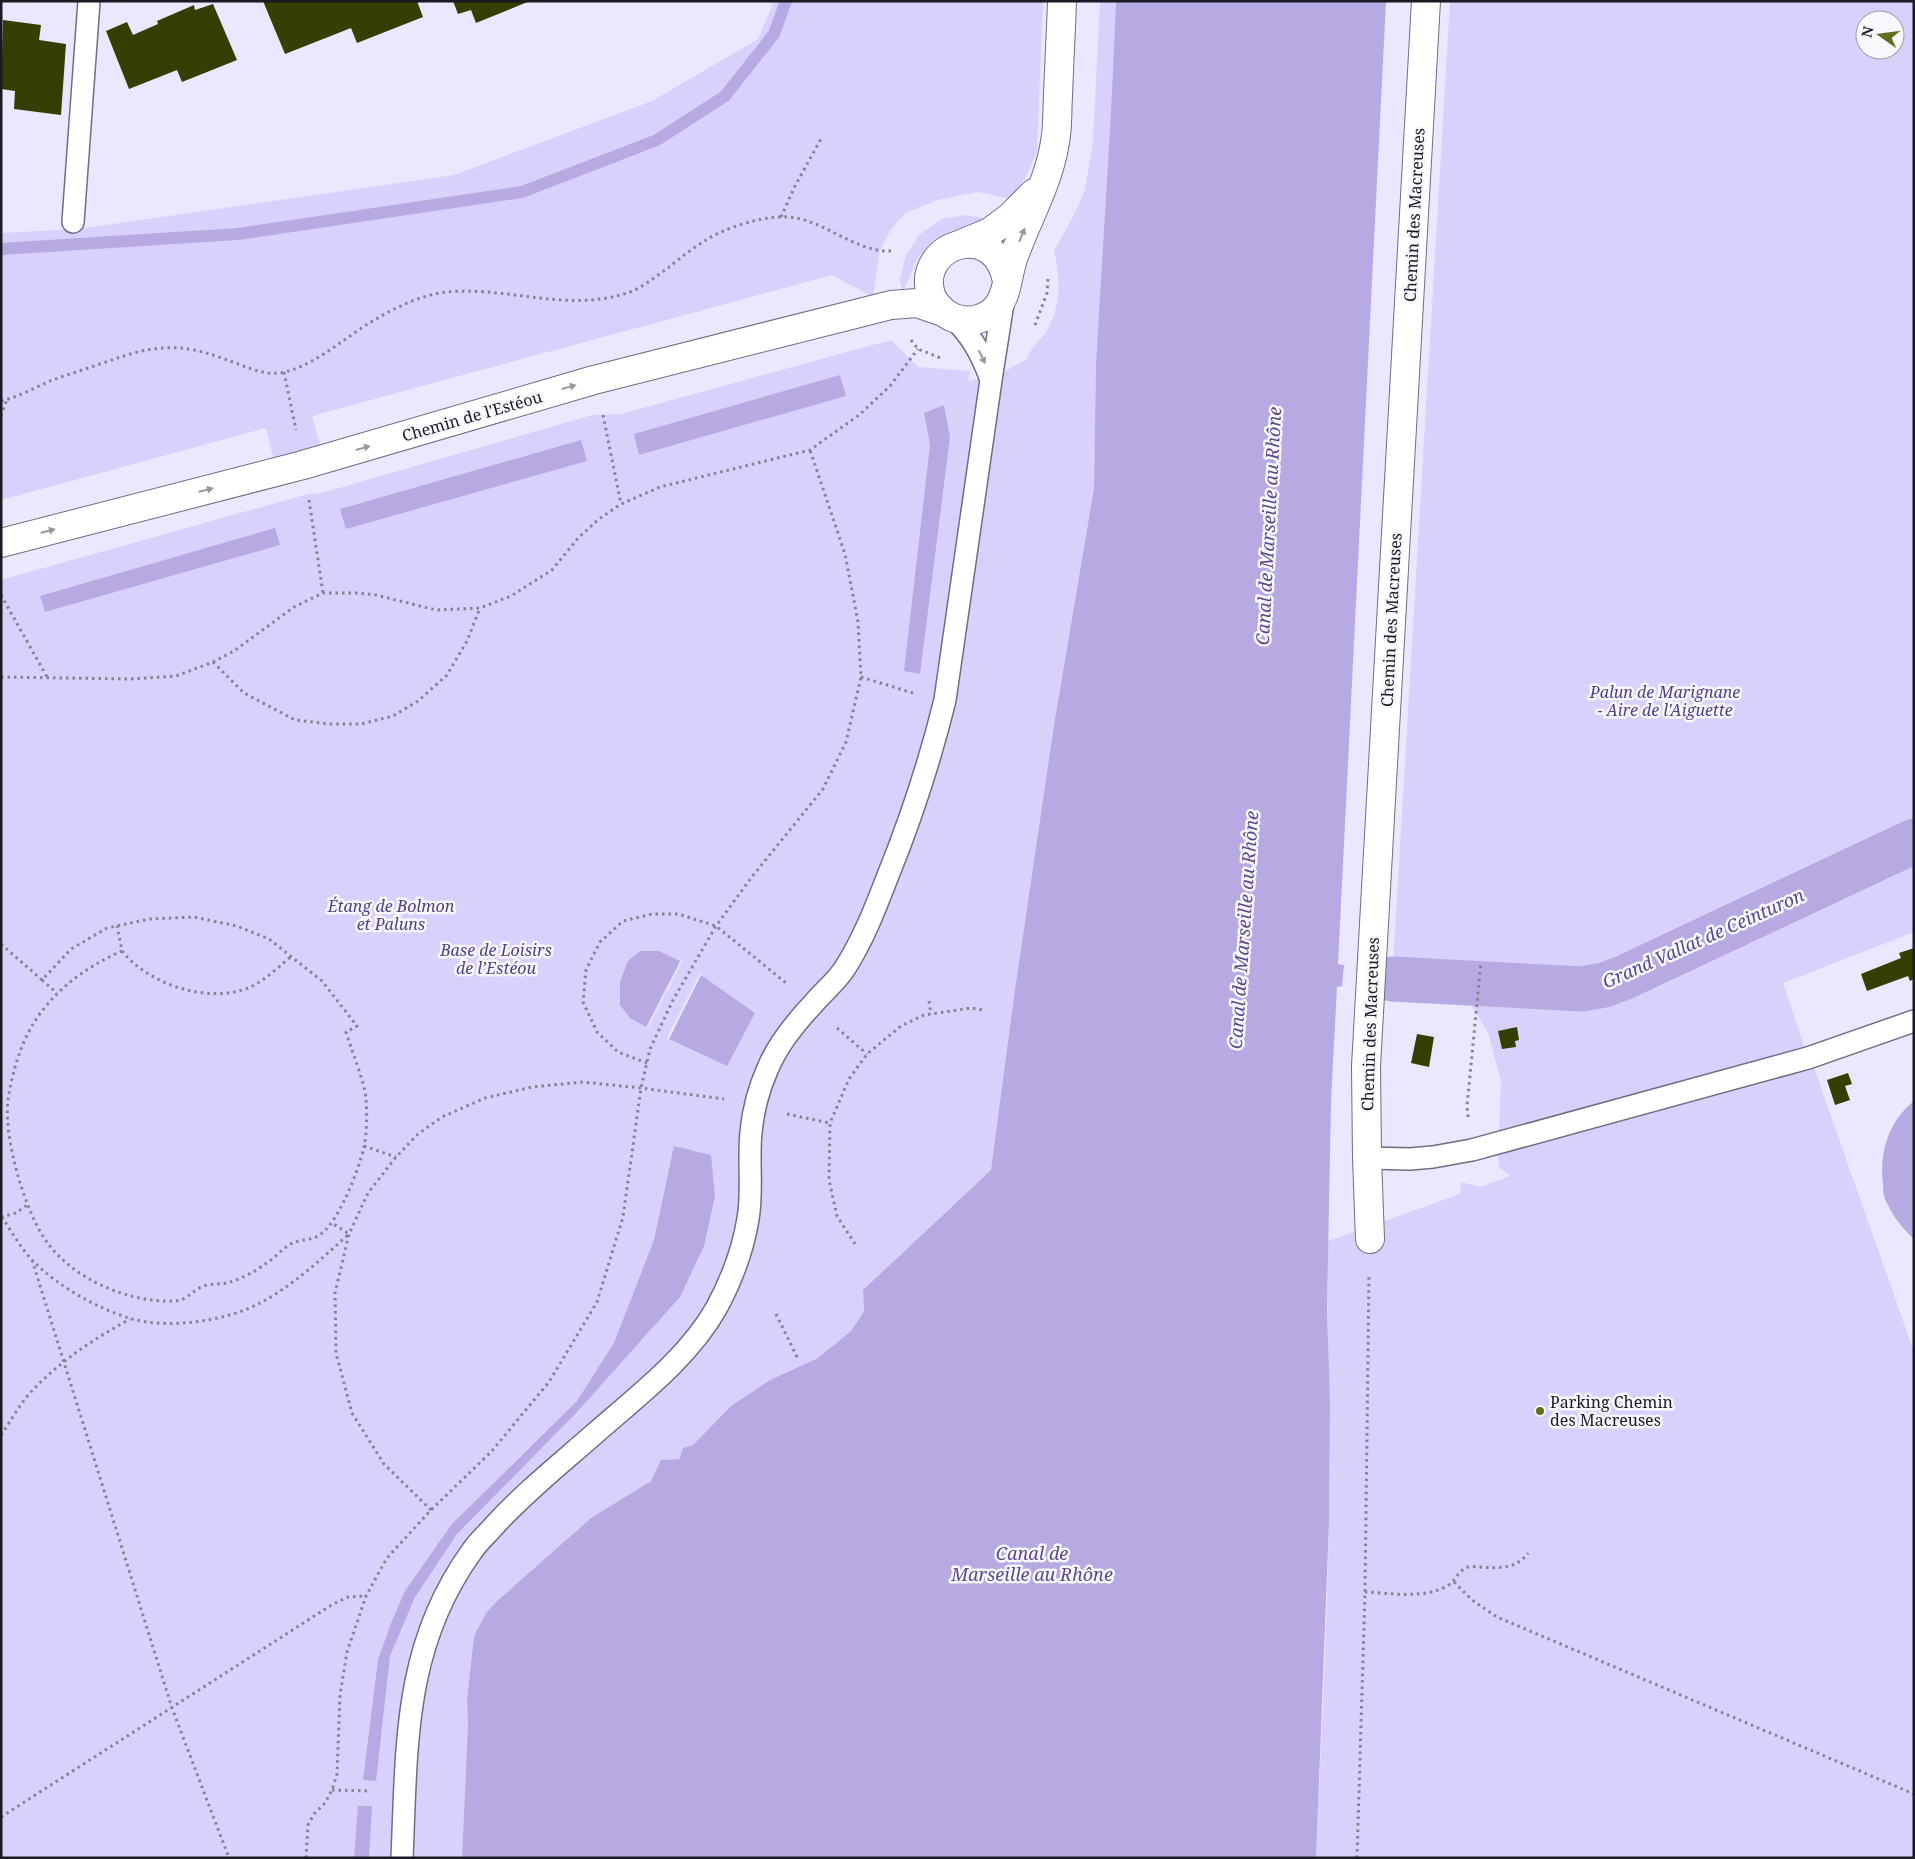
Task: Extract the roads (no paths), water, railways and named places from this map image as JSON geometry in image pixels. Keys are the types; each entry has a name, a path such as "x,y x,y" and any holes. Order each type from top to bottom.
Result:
{"street":[{"path":"1046,181 1010,217 990,232 948,249 938,257 932,267 929,279 930,291 935,302 948,315 965,321 976,320 988,316 998,306 1006,288 1013,257 1046,181 1056,140 1062,1"},
{"name":"Chemin des Macreuses","path":"1370,1238 1366,1158 1366,1066 1426,1"},
{"path":"960,244 974,244 986,248 997,257 1004,268 1006,288"},
{"name":"Chemin de l'Estéou","path":"1,543 302,466 594,380 891,305 916,303 948,315"}],"lane":[{"path":"73,222 89,1"},
{"path":"402,1858 409,1714 416,1678 433,1621 453,1580 473,1548 513,1505 647,1388 689,1347 716,1309 738,1263 749,1217 750,1133 756,1104 768,1067 787,1035 842,972 864,937 898,850 934,746 944,700 1006,288"},
{"path":"948,315 965,330 975,343 984,360 991,380"},
{"path":"1366,1158 1410,1159 1472,1150 1808,1058 1914,1021"}],"water":[{"name":"Canal de Marseille au Rhône","path":"1116,1 1386,1 1338,964 1344,965 1342,986 1337,987 1331,1101 1327,1309 1330,1403 1329,1522 1316,1858 462,1858 468,1724 467,1699 474,1636 486,1613 497,1601 591,1518 651,1481 661,1460 679,1459 683,1448 693,1445 731,1406 770,1380 818,1358 851,1331 864,1311 863,1290 991,1170 1054,725 1094,488 1096,363"},
{"path":"840,375 846,396 639,455 634,434"},
{"path":"944,405 950,437 920,674 904,671 930,445 924,413"},
{"path":"581,440 587,461 346,529 340,509"},
{"path":"275,528 280,545 45,612 40,596"},
{"path":"640,951 659,951 680,961 646,1027 630,1018 620,1005 620,982 628,961"},
{"path":"701,975 755,1013 727,1066 669,1039"},
{"path":"1914,1101 1914,1239 1897,1220 1885,1199 1882,1172 1884,1149 1892,1128 1905,1109"},
{"path":"674,1146 711,1155 715,1196 704,1246 680,1297 576,1413 457,1534 415,1597 390,1656 376,1781 363,1780 378,1660 405,1591 452,1524 577,1401 614,1343 654,1240"},
{"path":"358,1806 372,1806 369,1858 354,1858"}],"waterway":[{"path":"1,249 238,234 522,192 657,140 725,96 774,34 786,1"},
{"name":"Grand Vallat de Ceinturon","path":"1392,979 1582,989 1604,985 1623,978 1914,841"}],"place":[{"name":"Parking Chemin des Macreuses","path":"1540,1411"}],"park label":[{"name":"Palun de Marignane - Aire de l'Aiguette","path":"1665,701"},
{"name":"Étang de Bolmon et Paluns","path":"391,915"},
{"name":"Base de Loisirs de l’Estéou","path":"496,959"}]}
